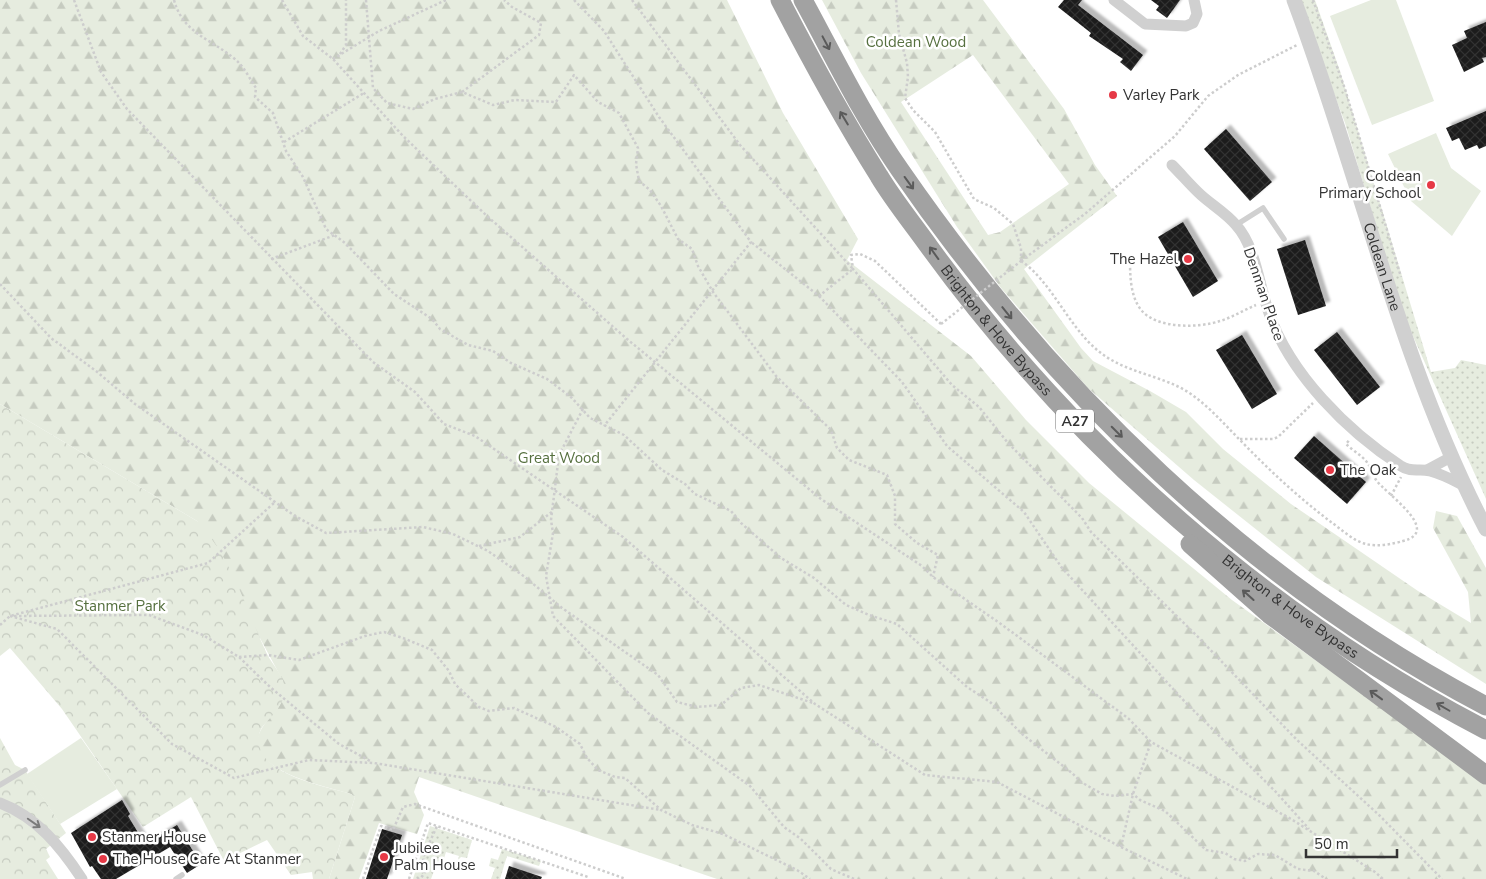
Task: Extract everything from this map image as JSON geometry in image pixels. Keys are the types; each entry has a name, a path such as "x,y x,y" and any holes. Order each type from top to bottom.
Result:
{"highway":[{"name":"Brighton & Hove Bypass","path":"780,0 829,93 892,194 956,283 993,329 1056,400 1106,452 1169,511 1284,603 1341,644 1401,682 1486,730"},
{"name":"Brighton & Hove Bypass","path":"803,0 847,83 899,168 1008,315 1077,392 1120,436 1184,495 1284,576 1363,632 1486,706"},
{"name":"A27","path":"1106,452 1161,518 1269,614 1369,691 1486,775"}],"street":[{"path":"1114,0 1145,24 1186,26 1193,22 1197,14 1194,0"},
{"name":"Coldean Lane","path":"1294,0 1309,39 1398,321 1465,486 1486,529"},
{"name":"Denman Place","path":"1172,165 1201,195 1236,225 1247,242 1265,301 1283,347 1320,394 1356,432 1405,469"},
{"path":"1427,470 1453,456"},
{"path":"1405,469 1427,470 1465,486"},
{"path":"0,803 38,825 63,850 82,879"}],"lane":[{"path":"1236,225 1263,208 1284,239"},
{"path":"0,785 25,770"}],"path":[{"path":"74,0 101,72 127,109 373,362 415,392 444,424 475,436 623,537 815,704 924,775 997,782 1121,847 1187,879"},
{"path":"174,0 177,13 183,22 241,65 256,88 255,97 274,113 286,151 303,177 326,229 336,235 365,266 376,274 382,284 432,319 440,329 468,345 493,351 547,379 583,408 590,418 624,435 662,470 685,484 696,494 731,511 740,523 781,558 814,578 846,605 897,624 967,687 990,702 1022,734 1081,782 1102,794 1115,796 1133,794 1140,800 1165,811 1206,850 1225,853 1234,859 1245,861 1258,854 1275,855 1298,869 1314,871 1326,879"},
{"path":"282,0 303,36 333,59 403,136 487,216 654,362 821,499 922,566 934,577 1001,624 1129,719 1151,742 1311,831 1376,872 1383,879"},
{"path":"333,59 341,53 346,45 346,0"},
{"path":"366,0 367,38 373,88 387,103 413,109 435,99 462,92 539,35 541,23 512,7 504,0"},
{"path":"333,59 367,38 446,0"},
{"path":"574,0 604,31 660,117 751,242 819,296 902,382 947,446 1024,512 1062,568 1186,702 1311,831"},
{"path":"632,0 740,144 853,269 952,385 979,407 1008,443 1082,518 1091,532 1199,638 1297,740 1379,815 1442,879"},
{"path":"896,0 899,34 907,62 908,77 905,98 913,110 935,132 974,199 994,208 1013,224 1021,248 1021,261"},
{"path":"1313,0 1345,89 1402,280"},
{"path":"853,269 850,255 860,254 875,261 941,324 1086,213 1175,136 1208,96 1238,75 1309,39"},
{"path":"462,92 493,105 515,100 556,102 574,75 598,102 619,113 638,148 636,164 639,181 650,190 661,206 678,239 692,249 698,266 713,292 776,376 831,430 837,448 849,460 887,475 895,496 895,524 918,543 938,556 934,577"},
{"path":"284,142 364,93"},
{"path":"271,259 336,235"},
{"path":"604,426 654,362 713,292 751,242"},
{"path":"1130,258 1130,283 1135,297 1142,311 1157,320 1180,324 1209,324 1221,321 1265,301"},
{"path":"1021,261 1033,269 1062,310 1096,349 1126,368 1160,379 1188,392 1229,426 1239,439 1289,490 1348,535 1365,544 1375,545 1405,541 1416,531 1417,524 1413,515 1376,481 1366,461 1346,444 1356,432"},
{"path":"819,296 853,269"},
{"path":"0,284 51,338 96,370 135,404 295,516 326,533 423,527 453,534 477,546 525,577 548,596 658,675 677,702 697,707 721,705 741,688 758,685 815,704"},
{"path":"1239,439 1273,439 1308,410 1320,394"},
{"path":"583,408 559,455 556,492 551,520 553,533 546,576 553,616 648,713 750,786 784,827 800,839 831,869 854,879"},
{"path":"1391,496 1405,469"},
{"path":"0,625 10,616 208,563 275,502"},
{"path":"477,546 520,537 553,510"},
{"path":"10,616 149,615 203,635 239,657 270,687 339,744 374,763"},
{"path":"10,616 57,629 172,744 234,778 309,760 374,763 660,810 692,825 723,834 797,870 810,879"},
{"path":"239,657 268,655 299,660 365,636 384,632 403,638 432,650 450,670 455,684 479,707 489,711 514,708 556,727 580,744 586,758 598,770 614,777 625,778 660,810"},
{"path":"1121,847 1133,794 1151,742"},
{"path":"363,879 381,826 393,830 403,807 414,804 626,879"},
{"path":"411,879 428,823 560,866 588,876 588,879"},
{"path":"425,871 423,857 437,826"},
{"path":"417,879 425,871 435,868"}],"green space":[{"name":"Great Wood","path":"0,0 727,0 783,113 858,239 847,260 971,356 1026,420 1089,483 1232,600 1486,783 1486,879 717,879 419,777 414,792 424,815 417,834 379,823 359,879 329,879 355,797 351,794 288,774 273,765 262,755 257,742 262,728 281,703 283,681 197,521 0,404"},
{"name":"Coldean Wood","path":"822,0 983,0 1064,109 1095,165 1117,196 1024,269 1081,348 1093,361 1186,412 1223,449 1291,504 1418,591 1471,623 1468,592 1433,528 1436,511 1457,516 1486,568 1486,684 1316,577 1194,480 1088,388 1001,288 957,227 861,73","holes":["973,55 1069,184 1000,232 988,235 901,102"]},
{"path":"1299,0 1315,0 1340,71 1431,372 1455,368 1461,360 1486,365 1486,499 1403,314 1345,123"},
{"path":"1371,0 1396,0 1434,101 1372,125 1330,16"},
{"path":"1436,133 1451,168 1481,191 1452,236 1411,201 1388,154"},
{"name":"Stanmer Park","path":"0,404 197,521 209,535 229,567 267,654 284,684 282,702 260,732 259,744 263,755 283,772 312,783 351,794 355,797 329,879 313,879 312,872 291,875 267,840 224,861 191,797 143,827 62,709 10,648 0,656"},
{"path":"0,738 15,765 25,770 66,833 46,849 50,857 46,860 58,879 0,879"},
{"path":"81,738 117,789 60,824 27,774"},
{"path":"430,826 472,840 467,858 461,857 458,860 459,856 446,852 442,865 437,863 431,879 413,879"},
{"path":"502,849 541,861 539,866 507,856 500,879 491,879 495,868 489,866 491,858 498,860"}],"building":[{"path":"1064,0 1082,0 1078,5 1143,55 1131,71 1120,62 1123,59 1089,36 1091,33 1058,7"},
{"path":"1151,0 1180,0 1167,18 1156,10 1159,6"},
{"path":"1486,22 1486,57 1482,58 1484,62 1464,72 1452,45 1467,38 1464,31"},
{"name":"Coldean Primary School","path":"1486,111 1486,146 1479,149 1477,145 1465,150 1459,138 1452,141 1446,128"},
{"path":"1226,129 1272,182 1250,201 1204,149"},
{"name":"The Hazel","path":"1183,222 1218,281 1193,297 1158,237"},
{"path":"1305,240 1326,306 1298,315 1277,249"},
{"path":"1337,332 1380,387 1357,405 1314,350"},
{"path":"1242,335 1277,394 1252,409 1216,350"},
{"name":"The Oak","path":"1314,436 1366,482 1347,504 1294,458"},
{"path":"122,800 130,814 128,816 145,844 177,825 201,864 187,873 170,847 116,879 101,879 92,866 90,867 71,833"},
{"name":"Jubilee Palm House","path":"382,829 402,835 387,879 366,879"},
{"path":"509,866 542,877 541,879 505,879"}],"place":[{"name":"Varley Park","path":"1113,95"},
{"name":"Coldean Primary School","path":"1431,185"},
{"name":"The Hazel","path":"1188,259"},
{"name":"The Oak","path":"1330,470"},
{"name":"Stanmer House","path":"92,837"},
{"name":"Jubilee Palm House","path":"384,857"},
{"name":"The House Cafe At Stanmer","path":"103,859"}]}
